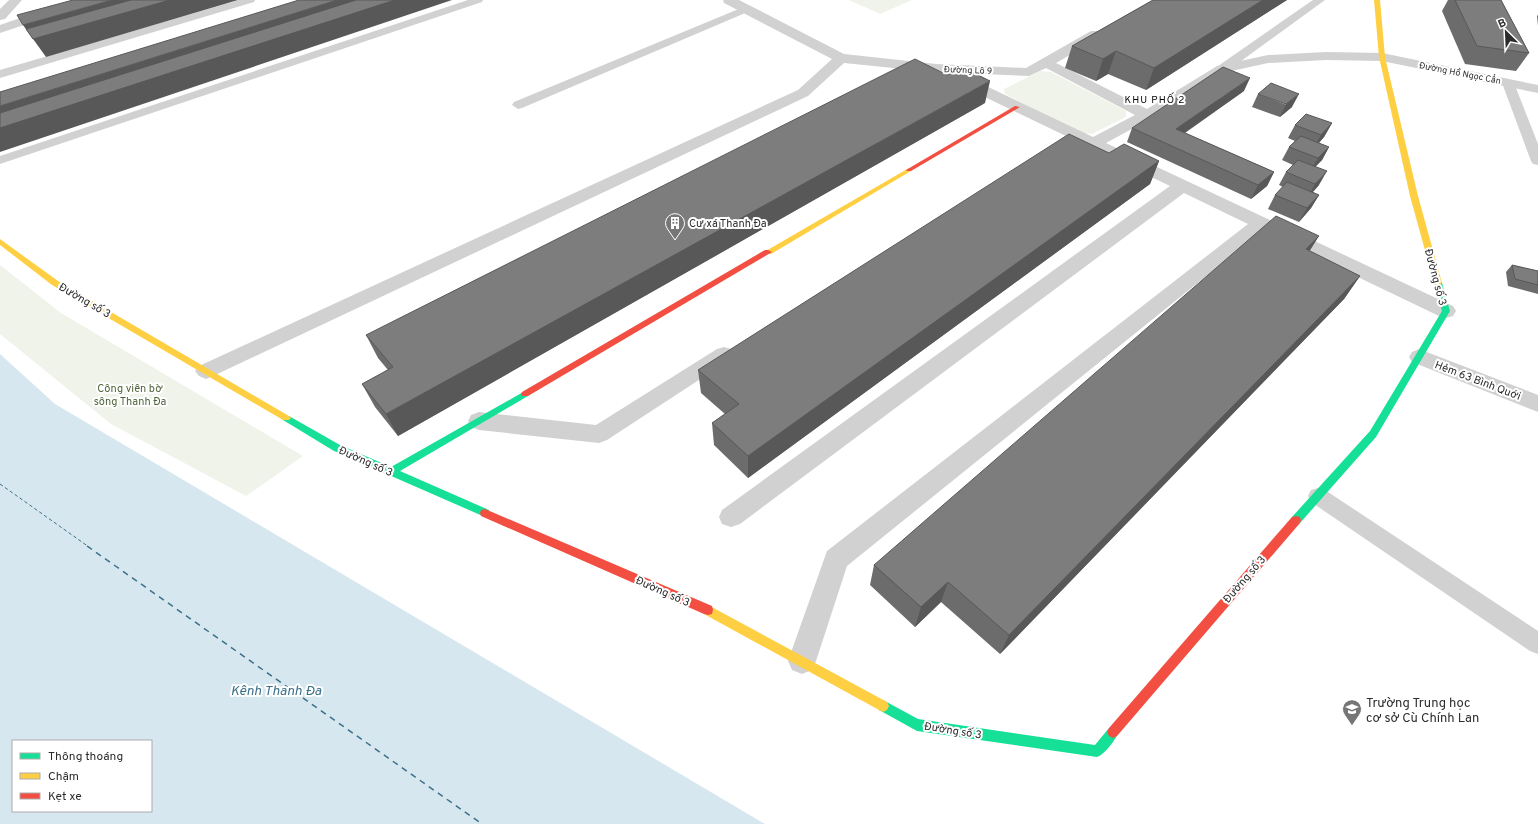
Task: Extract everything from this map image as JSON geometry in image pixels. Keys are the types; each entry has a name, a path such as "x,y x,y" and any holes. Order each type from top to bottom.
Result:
{"street":[{"path":"0,16 16,0"},
{"path":"0,29 85,0"},
{"name":"Đường Lô 9","path":"729,0 841,58 936,68 1029,72 1107,27"},
{"name":"Đường số 3","path":"0,241 55,283 337,448 716,614 917,724 1097,752 1240,583 1373,434 1446,311 1414,196 1382,57 1377,0"},
{"name":"Đường Hồ Ngọc Cẩn","path":"1222,69 1268,60 1326,56 1382,57 1538,89"},
{"path":"206,371 802,93 841,58"},
{"path":"1046,63 1147,115"},
{"path":"936,68 1446,311"},
{"path":"1093,143 1147,115 1222,69"},
{"path":"391,472 1017,107"},
{"path":"1053,146 1073,133"},
{"path":"731,517 1182,186"},
{"path":"802,661 836,559 1261,223"},
{"path":"479,421 599,434 739,345"},
{"name":"Hẻm 63 Bình Quới","path":"1419,357 1538,404"}],"lane":[{"path":"0,74 250,0"},
{"path":"0,160 478,0"},
{"path":"1222,69 1320,0"},
{"path":"518,105 746,9"},
{"path":"1508,83 1538,161"},
{"path":"1318,496 1538,644"}],"green space":[{"path":"849,0 912,0 880,14"},
{"path":"1040,71 1051,72 1126,111 1126,117 1092,134 1081,133 1005,94 1004,89"},
{"name":"Công viên bờ sông Thanh Đa","path":"0,265 61,313 303,456 246,496 111,424 0,334"}],"water":[{"name":"Kênh Thanh Đa","path":"0,354 55,404 765,824 0,824"}],"building":[{"path":"73,0 112,0 23,25 17,15"},
{"path":"131,0 170,0 33,39 26,29"},
{"path":"299,0 337,0 0,106 0,92"},
{"path":"356,0 395,0 0,128 0,113"},
{"path":"1153,0 1263,0 1154,68 1116,51 1103,59 1072,46"},
{"path":"1455,0 1501,0 1529,53 1477,46"},
{"name":"Cư xá Thanh Đa","path":"915,59 947,75 962,67 990,81 386,414 362,384 393,367 366,335"},
{"path":"1223,67 1250,78 1176,129 1274,172 1258,185 1132,128"},
{"path":"1271,83 1299,94 1286,104 1258,94"},
{"path":"1306,114 1332,123 1321,135 1295,125"},
{"path":"1069,134 1109,153 1124,144 1159,161 748,456 712,423 739,404 698,370"},
{"path":"1301,136 1329,147 1318,158 1289,147"},
{"path":"1298,160 1327,171 1315,184 1286,172"},
{"path":"1287,182 1319,195 1307,208 1275,195"},
{"path":"1276,216 1319,236 1306,249 1360,276 1009,635 948,582 921,607 874,565"},
{"path":"1512,265 1538,271 1538,285 1515,279"}],"ferry route":[{"path":"0,484 89,547"},
{"path":"87,546 482,824"}],"traffic: fast":[{"path":"1296,520 1373,434 1446,311 1438,283"},
{"path":"391,472 525,394"},
{"path":"286,418 337,448 485,513"},
{"path":"883,706 917,725 1097,751 1113,732"}],"traffic: slow":[{"path":"1377,0 1382,57 1414,196 1438,283"},
{"path":"768,252 909,170"},
{"path":"0,241 55,283 286,418"},
{"path":"708,610 883,706"}],"traffic: jam":[{"path":"909,170 1017,107"},
{"path":"525,394 768,252"},
{"path":"485,513 708,610"},
{"path":"1113,732 1296,520"}],"place":[{"name":"Cư xá Thanh Đa","path":"675,240"},
{"name":"Trường Trung học cơ sở Cù Chính Lan","path":"1352,726"}],"district":[{"name":"KHU PHỐ 2","path":"1155,99"}]}
